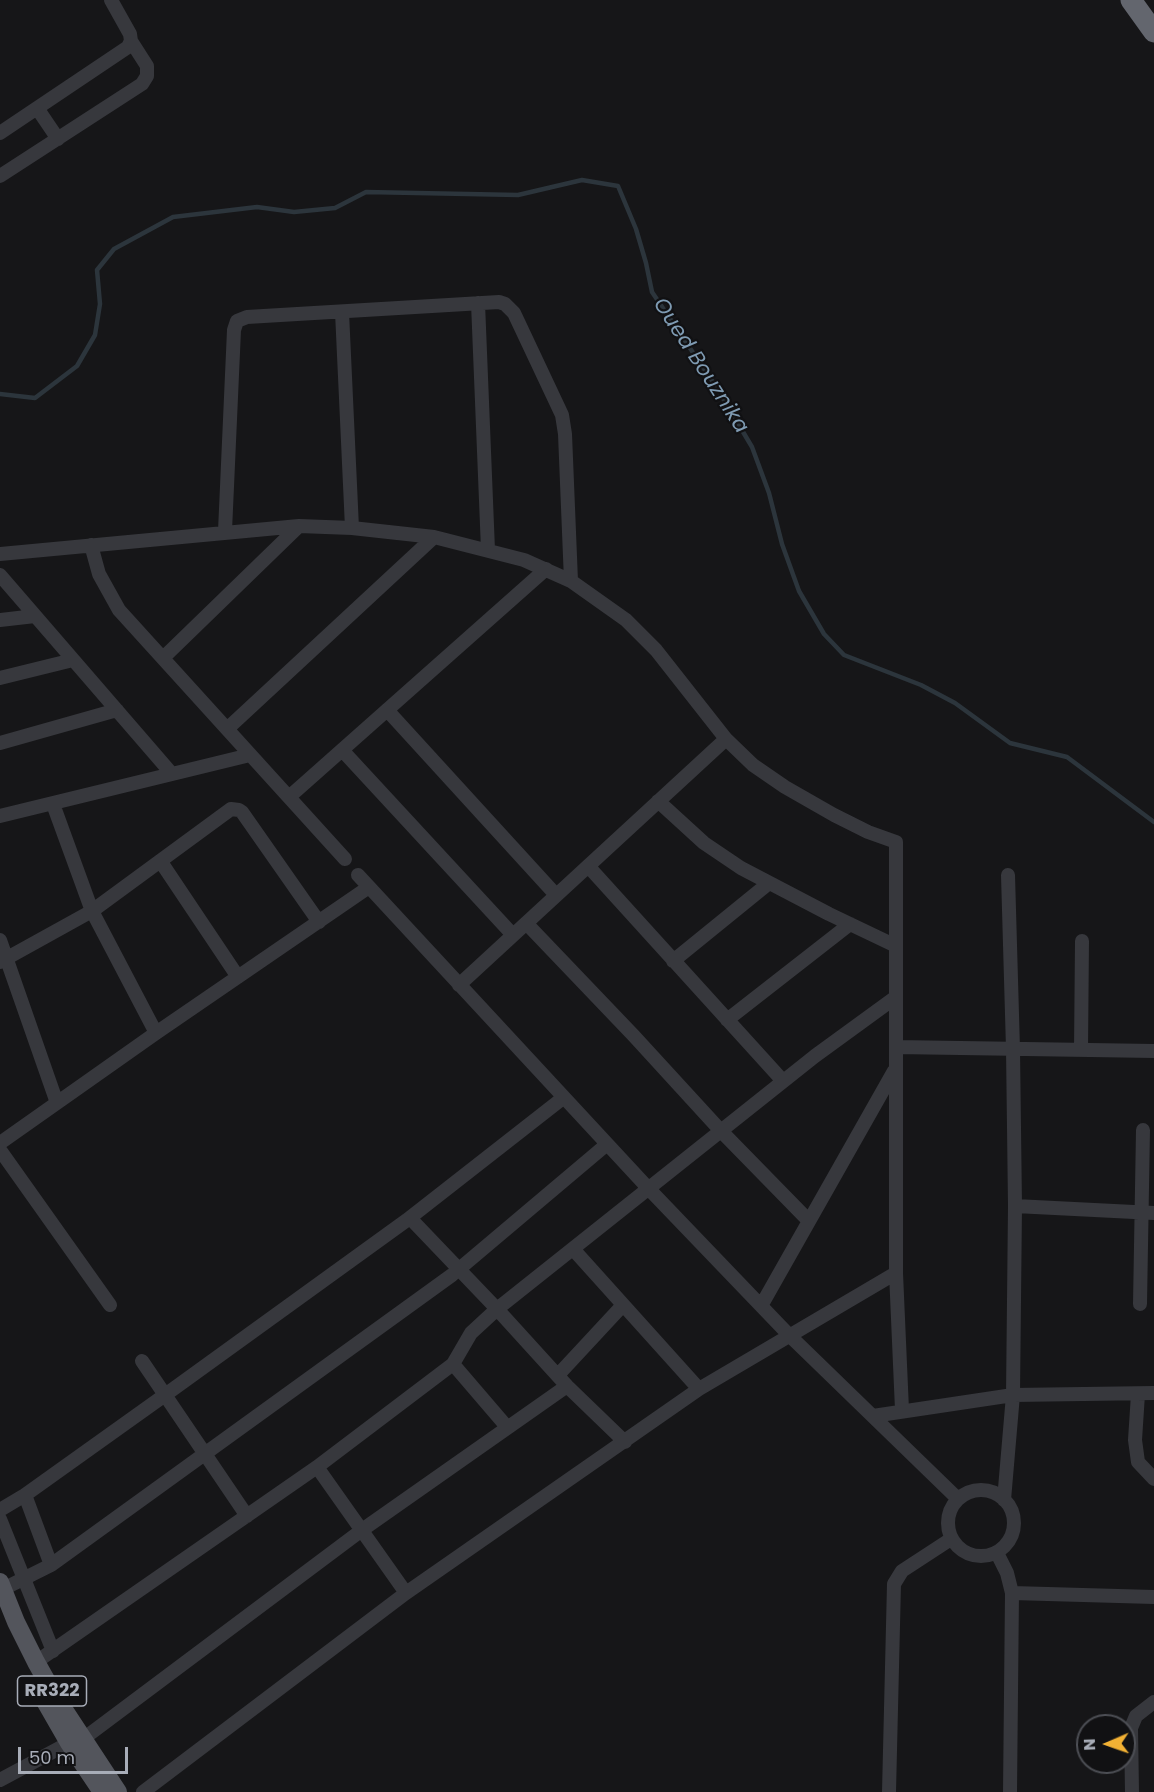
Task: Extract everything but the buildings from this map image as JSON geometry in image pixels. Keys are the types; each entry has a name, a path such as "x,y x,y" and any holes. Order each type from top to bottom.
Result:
{"highway":[{"path":"1131,0 1154,32"}],"main road":[{"name":"RR322","path":"2,1586 36,1662 102,1792"},
{"name":"RR322","path":"0,1612 25,1666 76,1741 118,1792"}],"street":[{"path":"0,176 142,84 147,76 147,66 130,41 127,27 111,0"},
{"path":"0,133 128,47 130,41"},
{"path":"37,108 58,139"},
{"path":"225,531 235,325 242,318 499,302 510,308 562,415 571,581"},
{"path":"478,303 488,550"},
{"path":"342,312 352,528"},
{"path":"163,658 299,525"},
{"path":"0,554 299,525 434,537 488,550 546,569 571,581 602,602 641,634 726,739 753,765 784,788 868,832 896,842 896,1273 902,1410"},
{"path":"227,729 434,537"},
{"path":"91,545 99,574 112,601 345,859"},
{"path":"289,798 546,569"},
{"path":"0,575 172,774"},
{"path":"0,620 35,616"},
{"path":"0,678 74,660"},
{"path":"0,743 117,710"},
{"path":"387,710 556,895"},
{"path":"459,985 726,739"},
{"path":"342,750 513,935"},
{"path":"0,816 250,755"},
{"path":"658,801 704,843 769,884 896,946"},
{"path":"53,804 92,911 156,1033"},
{"path":"3,961 92,911 231,809 239,810 319,922"},
{"path":"161,862 238,977"},
{"path":"588,866 783,1082"},
{"path":"358,875 606,1145 789,1335 957,1499"},
{"path":"1004,1500 1013,1395 1015,1206 1008,875"},
{"path":"673,961 769,884"},
{"path":"0,1143 369,887"},
{"path":"526,923 721,1131 809,1221"},
{"path":"727,1020 850,924"},
{"path":"0,940 3,961 57,1103"},
{"path":"1082,941 1082,1050"},
{"path":"36,1662 317,1467 453,1364 471,1333 497,1308 783,1082 896,998"},
{"path":"896,1047 1154,1051"},
{"path":"761,1306 895,1069"},
{"path":"0,1510 25,1495 410,1218 563,1098"},
{"path":"1140,1304 1147,1213 1143,1130"},
{"path":"2,1586 51,1565 459,1269 606,1145"},
{"path":"0,1149 110,1305"},
{"path":"1015,1206 1147,1213"},
{"path":"410,1218 625,1442"},
{"path":"573,1249 699,1389"},
{"path":"143,1792 406,1593 699,1389 896,1273"},
{"path":"0,1780 76,1741 507,1426 563,1380 623,1305"},
{"path":"142,1361 247,1516"},
{"path":"453,1364 507,1426"},
{"path":"873,1416 1013,1395 1154,1393"},
{"path":"1138,1394 1135,1440 1138,1462 1154,1479"},
{"path":"317,1467 406,1593"},
{"path":"981,1490 990,1491 1004,1500 1010,1507 1014,1524 1009,1541 997,1553 980,1557 971,1556 951,1539 948,1531 949,1514 957,1499 973,1491 981,1490"},
{"path":"25,1495 51,1565"},
{"path":"0,1519 53,1651"},
{"path":"889,1792 894,1584 902,1571 951,1539"},
{"path":"997,1553 1007,1573 1012,1593 1010,1792"},
{"path":"1012,1593 1154,1597"},
{"path":"1132,1792 1131,1728 1136,1716 1154,1702"}],"waterway":[{"name":"Oued Bouznika","path":"0,394 35,398 77,366 95,335 100,304 97,270 114,249 173,217 257,207 294,212 335,208 366,192 518,195 582,180 618,186 636,229 652,292 717,388 752,447 769,493 782,544 799,591 824,634 844,655 921,685 955,703 1010,743 1067,757 1154,822"}]}
